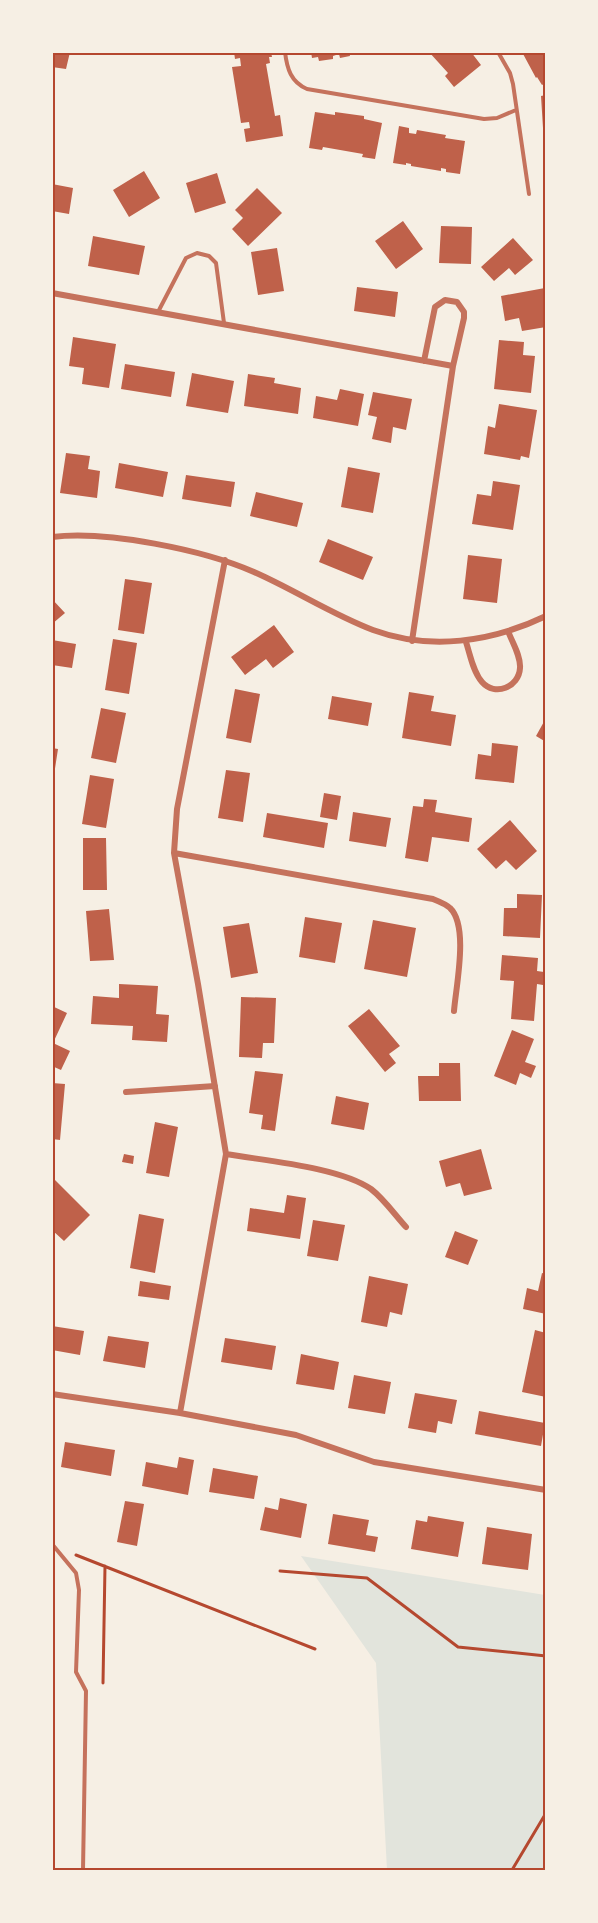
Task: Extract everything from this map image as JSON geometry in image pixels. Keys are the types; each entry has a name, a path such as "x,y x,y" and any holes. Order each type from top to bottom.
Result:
{"street":[{"path":"52,293 453,366"},
{"path":"412,641 453,366 464,318 462,306 452,300 445,300 435,307 424,361"},
{"path":"52,537 122,538 225,560 373,630 412,641 466,642 508,632 546,616"},
{"path":"180,1413 226,1154 174,854 177,809 225,560"},
{"path":"466,642 480,680 487,686 503,689 517,679 520,670 520,662 508,632"},
{"path":"174,854 433,899 442,903 450,908 457,921 460,940 454,1011"},
{"path":"126,1092 215,1086"},
{"path":"226,1154 323,1171 353,1179 373,1190 406,1227"},
{"path":"52,1394 180,1413 296,1435 374,1462 546,1490"}],"lane":[{"path":"285,52 287,67 293,79 307,89 484,119 497,118 516,110"},
{"path":"498,52 510,73 529,194"},
{"path":"158,312 186,258 197,253 209,256 216,263 224,324"},
{"path":"53,1545 76,1573 79,1590 76,1672 86,1691 83,1870"}],"path":[{"path":"53,1545 315,1649"},
{"path":"103,1683 105,1566"},
{"path":"280,1571 367,1578 458,1647 546,1656"},
{"path":"512,1870 546,1813"}],"shaded area":[{"path":"301,1556 545,1595 545,1870 387,1870 376,1663"}],"building":[{"path":"52,52 70,52 66,69 52,67"},
{"path":"234,52 271,52 270,63 266,64 275,116 280,115 283,136 246,142 244,129 250,128 249,122 241,123 232,67 241,66 240,58 235,59"},
{"path":"311,52 349,52 350,56 340,58 339,54 333,56 333,59 319,61 318,57 312,58"},
{"path":"429,52 471,52 481,65 454,87 445,76 448,73"},
{"path":"522,52 546,52 546,83 542,85 536,78"},
{"path":"546,95 546,127 543,128 541,96"},
{"path":"315,112 364,116 364,119 382,123 375,159 362,157 363,154 323,147 322,150 309,148"},
{"path":"399,126 409,128 409,133 416,134 417,130 465,141 460,174 446,172 446,169 441,168 441,171 411,166 406,163 406,165 393,163"},
{"path":"144,171 160,198 129,217 113,190"},
{"path":"217,173 226,203 195,213 186,183"},
{"path":"52,184 73,188 69,214 52,211"},
{"path":"257,188 282,213 248,246 232,229 243,218 235,210"},
{"path":"403,221 423,249 396,269 375,241"},
{"path":"441,226 472,227 471,264 439,263"},
{"path":"93,236 145,246 139,275 88,266"},
{"path":"513,238 533,260 515,275 509,268 494,281 481,267"},
{"path":"277,248 284,291 258,295 251,252"},
{"path":"357,287 398,292 395,317 354,311"},
{"path":"545,288 546,327 522,331 519,318 505,321 501,296"},
{"path":"73,337 116,344 109,388 82,384 84,368 69,366"},
{"path":"499,340 524,342 523,355 535,356 531,393 494,389"},
{"path":"125,364 175,372 171,397 121,389"},
{"path":"192,373 234,381 228,413 186,406"},
{"path":"248,374 275,378 274,383 301,388 298,414 244,406"},
{"path":"340,389 364,394 358,426 313,418 316,396 337,400"},
{"path":"373,392 412,399 406,430 393,427 391,443 372,439 377,417 368,415"},
{"path":"499,404 537,410 529,458 521,456 520,460 484,454 488,426 495,428"},
{"path":"66,453 90,456 88,469 100,471 97,498 60,493"},
{"path":"119,463 168,472 163,497 115,488"},
{"path":"348,467 380,473 373,513 341,507"},
{"path":"186,475 235,482 231,507 182,499"},
{"path":"493,481 520,485 513,530 472,524 477,494 491,496"},
{"path":"256,492 303,503 297,527 250,516"},
{"path":"328,539 373,557 363,580 319,562"},
{"path":"468,555 502,559 497,603 463,599"},
{"path":"125,579 152,583 144,634 118,630"},
{"path":"52,599 65,613 52,624"},
{"path":"274,625 294,652 273,668 266,659 245,675 231,657"},
{"path":"113,639 137,643 129,694 105,690"},
{"path":"52,640 76,644 72,668 52,665"},
{"path":"235,689 260,694 251,743 226,738"},
{"path":"409,692 434,696 431,711 456,715 451,746 402,738"},
{"path":"332,696 372,703 368,726 328,719"},
{"path":"101,708 126,713 116,763 91,758"},
{"path":"546,718 546,742 536,736"},
{"path":"492,743 518,746 514,783 475,779 478,754 491,756"},
{"path":"52,748 58,749 54,775 52,775"},
{"path":"226,770 250,773 243,822 218,818"},
{"path":"90,775 114,779 106,828 82,824"},
{"path":"324,793 341,796 337,820 320,817"},
{"path":"424,799 437,800 435,812 472,818 469,842 432,837 428,862 405,858 413,806 423,807"},
{"path":"353,812 391,818 386,847 349,841"},
{"path":"267,813 328,823 324,848 263,837"},
{"path":"510,820 537,851 516,870 506,860 496,869 477,849"},
{"path":"83,838 106,838 107,890 83,890"},
{"path":"517,894 542,895 540,938 503,936 504,908 517,908"},
{"path":"109,909 114,960 90,961 86,911"},
{"path":"305,917 342,923 335,963 299,957"},
{"path":"373,920 416,928 407,977 364,969"},
{"path":"249,923 258,973 231,978 223,927"},
{"path":"502,955 538,958 537,971 544,972 543,985 537,984 534,1021 511,1019 514,981 500,980"},
{"path":"119,984 158,986 156,1014 169,1015 167,1042 132,1040 133,1026 91,1024 93,996 119,998"},
{"path":"241,997 276,998 274,1043 263,1043 262,1058 239,1057"},
{"path":"52,1006 67,1013 53,1043 70,1051 61,1070 52,1066"},
{"path":"369,1009 400,1046 389,1054 396,1063 385,1072 348,1026"},
{"path":"512,1030 534,1039 525,1062 536,1066 531,1078 520,1073 516,1085 494,1076"},
{"path":"439,1063 460,1063 461,1101 419,1101 418,1076 439,1076"},
{"path":"255,1071 283,1074 275,1131 261,1129 263,1115 249,1113"},
{"path":"52,1083 65,1084 60,1140 52,1139"},
{"path":"336,1096 369,1103 364,1130 331,1124"},
{"path":"155,1122 178,1127 169,1177 146,1173"},
{"path":"481,1149 492,1189 464,1196 460,1183 446,1187 439,1161"},
{"path":"124,1154 134,1156 133,1164 122,1162"},
{"path":"52,1177 90,1215 64,1241 52,1230"},
{"path":"287,1195 306,1198 300,1239 247,1231 250,1208 284,1213"},
{"path":"139,1214 164,1219 155,1273 130,1268"},
{"path":"313,1220 345,1225 338,1261 307,1256"},
{"path":"455,1231 478,1240 468,1265 445,1257"},
{"path":"542,1273 546,1274 546,1314 523,1309 527,1288 538,1291"},
{"path":"369,1276 408,1284 402,1315 390,1312 387,1327 361,1322"},
{"path":"140,1281 171,1286 169,1300 138,1296"},
{"path":"52,1326 84,1331 80,1355 52,1350"},
{"path":"535,1330 546,1333 546,1397 522,1392"},
{"path":"108,1336 149,1342 145,1368 103,1361"},
{"path":"225,1338 276,1346 272,1370 221,1362"},
{"path":"301,1354 339,1362 334,1390 296,1384"},
{"path":"354,1375 391,1382 385,1414 348,1408"},
{"path":"415,1393 457,1400 452,1424 438,1421 436,1433 408,1428"},
{"path":"479,1411 545,1423 541,1446 475,1434"},
{"path":"65,1442 115,1450 111,1476 61,1467"},
{"path":"179,1457 194,1460 188,1495 142,1486 146,1462 177,1468"},
{"path":"213,1468 258,1476 254,1499 209,1492"},
{"path":"280,1498 307,1504 301,1538 260,1530 265,1507 278,1510"},
{"path":"125,1501 144,1504 137,1546 117,1542"},
{"path":"333,1514 369,1520 366,1535 378,1537 375,1552 328,1544"},
{"path":"428,1516 464,1522 458,1557 411,1549 416,1520 427,1522"},
{"path":"487,1527 532,1534 528,1570 482,1564"}]}
